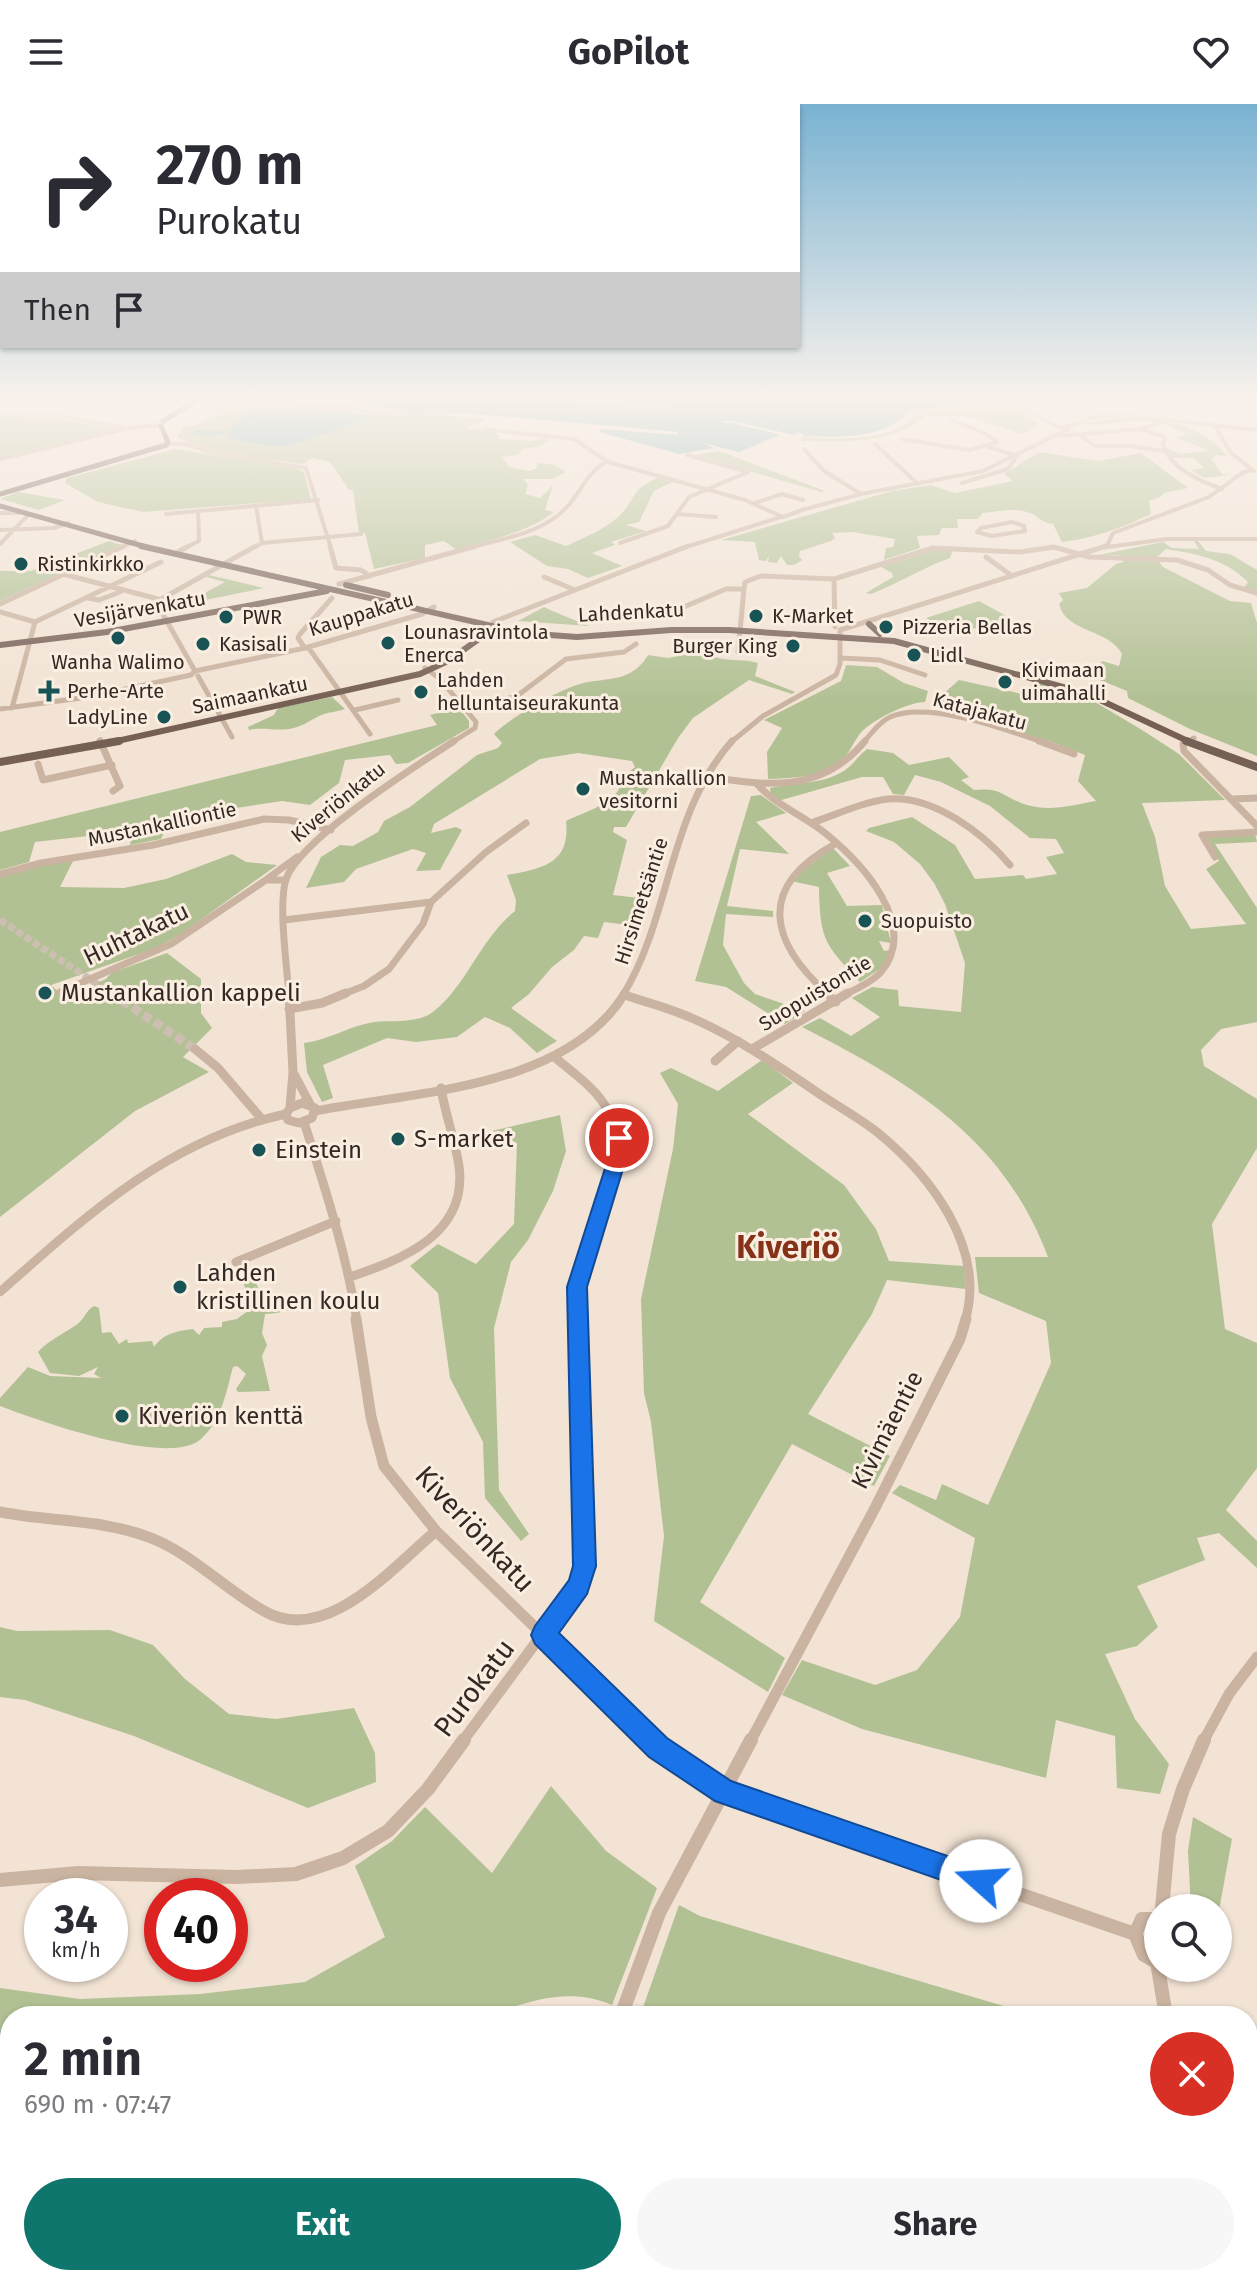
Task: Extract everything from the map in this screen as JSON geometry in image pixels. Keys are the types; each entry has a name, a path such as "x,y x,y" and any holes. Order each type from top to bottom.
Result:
{"main road":[{"name":"Lahdenkatu","path":"0,499 20,513 132,542 494,625 577,637 739,628 840,635 907,644 1069,688 1112,703 1190,739 1257,765"},
{"name":"Lahdenkatu","path":"0,499 64,524"},
{"name":"Lahdenkatu","path":"132,542 226,564"},
{"name":"Lahdenkatu","path":"332,586 389,595 431,609"},
{"name":"Vesijärvenkatu","path":"0,645 165,621 286,599 332,586"},
{"path":"869,624 880,634"},
{"name":"Saimaankatu","path":"0,760 101,742 427,670 494,625"},
{"name":"Lahdenkatu","path":"739,628 840,635 855,631 880,634 1100,693 1190,739"}],"street":[{"name":"Vesijärvenkatu","path":"332,586 508,539 547,523 575,498"},
{"path":"620,543 668,526 688,498"},
{"path":"740,498 785,515"},
{"path":"757,503 771,498"},
{"path":"795,498 803,500"},
{"path":"494,625 545,601 709,538 847,498"},
{"path":"1107,546 1113,533 1207,498"},
{"path":"166,514 318,500 336,568 368,575"},
{"path":"256,506 262,543"},
{"path":"0,612 35,622 157,564 199,541 198,511"},
{"path":"0,513 20,513"},
{"path":"677,514 716,517"},
{"path":"0,544 28,515"},
{"path":"995,536 1022,532 1026,528 1012,522 978,530 982,535 995,536 1007,552"},
{"path":"0,530 64,524"},
{"path":"63,574 158,599 262,543 361,534"},
{"path":"840,635 879,619 1107,546 1167,539 1256,540"},
{"path":"0,604 132,542"},
{"path":"738,652 745,582 761,576 834,579 933,548 1007,552 1054,547 1081,554 1162,559 1203,568 1241,590 1257,593"},
{"path":"986,557 1012,576"},
{"path":"544,577 575,590"},
{"path":"834,579 841,658 880,660 925,675"},
{"path":"665,615 726,589 744,589"},
{"path":"87,598 99,600 120,590"},
{"path":"332,598 298,638 370,734"},
{"path":"158,599 157,605 165,621 232,737"},
{"name":"Kauppakatu","path":"0,709 88,697 307,648 431,609"},
{"path":"855,631 879,619"},
{"path":"12,708 35,622"},
{"path":"427,670 466,709 517,696 566,659 624,652 636,644"},
{"name":"Hirsimetsäntie","path":"313,1107 441,1088 503,1074 553,1056 590,1032 625,995 638,973 688,814 736,736 751,724 836,675 841,668 841,658"},
{"path":"355,710 398,700"},
{"name":"Kiveriönkatu","path":"288,1111 293,1072 284,920 286,880 300,855 392,781 474,729 476,722 466,709"},
{"name":"Katajakatu","path":"709,777 756,783 791,783 824,776 849,759 886,719 915,711 936,713 1074,754"},
{"path":"1190,739 1183,747 1189,757 1257,826"},
{"path":"101,742 120,786 113,791"},
{"path":"38,764 43,780 112,765"},
{"name":"Suopuistontie","path":"752,1049 879,975 890,964 896,947 883,897 835,844 811,823 773,802 756,783"},
{"path":"1233,799 1257,798"},
{"path":"811,823 888,799 912,800 982,835 1010,865"},
{"name":"Mustankalliontie","path":"0,874 41,863 153,845 264,819 289,820 331,830"},
{"path":"289,1009 322,1003 364,986 389,969 423,924 431,902 486,852 526,823"},
{"path":"1215,857 1202,835 1257,832"},
{"path":"835,844 808,860 787,884 782,898 780,931 793,959 836,1002"},
{"name":"Huhtakatu","path":"60,992 171,944 300,855"},
{"path":"266,880 286,880"},
{"path":"284,920 431,902"},
{"name":"Kivimäentie","path":"625,995 691,1018 738,1041 880,1135 918,1171 956,1228 971,1273 969,1319 960,1339 659,1913 625,2006"},
{"path":"715,1061 738,1041"},
{"path":"195,1049 218,1068 260,1117"},
{"name":"Purokatu","path":"0,1880 78,1873 237,1877 296,1874 343,1858 388,1831 428,1789 578,1586 585,1566 577,1287 617,1159 619,1138 614,1115 600,1096 553,1056"},
{"name":"Kiveriönkatu","path":"293,1072 313,1107"},
{"path":"350,1277 392,1264 422,1249 449,1217 460,1179 441,1088"},
{"path":"0,1292 99,1206 151,1170 189,1148 260,1117 288,1111 298,1103 313,1107 312,1118 304,1122 291,1122 288,1111"},
{"name":"Kiveriönkatu","path":"304,1122 336,1221 350,1277 379,1454 397,1484 436,1531 658,1747 724,1792 1135,1934"},
{"path":"236,1262 336,1221"},
{"path":"0,1512 38,1521 129,1531 152,1538 178,1551 266,1613 301,1621 321,1618 353,1603 436,1531"},
{"path":"1163,1894 1168,1836 1192,1763 1245,1670 1257,1657"},
{"path":"1144,1919 1135,1934 1144,1955"},
{"path":"1161,1982 1164,2006"}],"green space":[{"path":"52,498 65,500 39,510 0,499"},
{"path":"91,498 311,499 143,512"},
{"path":"354,498 549,498 545,510 554,512 508,535 457,550 444,541 425,545 425,558 374,569 365,533 359,533"},
{"path":"633,498 651,498 639,522 626,525 646,531 611,542 615,545 592,553 622,566 588,578 568,569 547,566 510,542 535,535 566,546 610,524"},
{"path":"868,498 1158,498 1149,501 1151,514 1097,535 1062,542 1053,524 1025,511 983,513 978,519 957,519 958,528 942,528 939,535 917,536 920,548 884,560 886,548 893,547 895,539 852,532 832,533 835,538 831,541 800,551 802,560 794,565 787,565 781,556 777,563 768,562 769,556 766,561 759,560 755,542 721,540"},
{"path":"109,541 122,545 0,601 0,571 31,571"},
{"path":"1194,541 1198,541 1206,551 1230,554 1257,570 1257,591 1243,589 1248,582 1230,568 1210,559 1166,549 1156,558 1163,567 1230,601 1251,603 1257,623 1257,756 1190,729 1128,698 1127,691 1090,676 1102,661 1119,666 1122,654 1107,639 1070,620 1059,604 1063,600 1059,593 1087,588 1116,564 1123,562 1119,555 1093,556 1163,542 1172,548 1199,549"},
{"path":"953,549 950,558 871,594 866,593 893,577 892,573 881,567 935,550"},
{"path":"209,575 264,588 166,608 186,603 225,582 206,577"},
{"path":"979,601 1008,617 958,634 926,618"},
{"path":"544,607 550,610 589,626 518,621"},
{"path":"696,653 758,663 755,676 795,692 792,694 749,680 693,718 626,827 614,827 613,832 627,840 613,895 648,899 643,927 604,922 598,938 584,936 574,950 511,1008 557,1041 537,1053 510,1028 485,1017 457,1037 416,1042 387,1038 323,1065 333,1098 322,1102 307,1072 304,1043 365,1024 413,1020 434,1011 456,988 492,935 515,911 516,900 507,875 552,862 564,846 566,821 600,806 612,797 635,767 632,761 578,753 540,759 434,824 431,833 456,827 462,830 440,870 416,871 426,853 413,849 356,869 344,882 306,888 321,857 340,845 353,846 378,832 384,821 410,807 477,755 498,748 502,743 494,734 538,703 578,685 629,673 648,655 668,658"},
{"path":"846,665 877,667 904,683 928,691 925,702 899,709 871,724 859,735 844,758 820,773 768,779 767,752 782,728 764,720 841,681"},
{"path":"959,680 1022,694 1035,681 1090,699 1179,754 1225,800 1142,803 1155,837 1165,886 1191,929 1246,924 1206,869 1219,861 1207,837 1255,834 1257,842 1215,844 1257,908 1257,1022 1221,1029 1201,1050 1204,1066 1257,1099 1257,1148 1212,1224 1225,1329 1257,1343 1257,1468 1226,1510 1257,1541 1257,1568 1219,1533 1197,1538 1205,1560 1137,1586 1158,1627 1137,1646 1105,1654 1135,1719 1169,1764 1160,1794 1117,1788 1115,1736 1056,1720 1046,1778 862,1729 782,1695 802,1660 875,1685 917,1670 960,1617 975,1538 892,1493 900,1485 936,1500 942,1484 988,1505 1051,1363 1046,1321 979,1293 975,1257 1048,1257 1029,1215 1006,1178 979,1146 915,1092 880,1069 802,1027 820,1018 851,1036 880,1017 852,998 872,987 898,990 899,1006 961,1012 965,963 945,904 920,864 894,842 866,831 869,828 912,817 955,845 975,879 1023,875 1026,879 1057,874 1046,857 1064,853 1056,839 1030,838 990,806 941,782 915,775 904,795 893,794 883,777 862,777 778,801 771,795 770,788 811,782 841,773 867,749 893,753 909,765 949,757 969,777 961,780 974,790 997,791 1036,807 1062,807 1096,801 1078,781 1085,755 1052,742 940,710 933,703"},
{"path":"332,697 345,709 322,715 294,728 249,730 248,727 274,715 278,708"},
{"path":"459,708 469,721 469,728 408,763 396,764 390,755 345,760 339,783 310,805 282,801 170,818 161,839 130,845 132,831 35,842 29,862 0,870 0,832 437,725 430,715"},
{"path":"761,795 786,813 756,822 789,854 740,849 727,906 773,911 773,917 726,914 723,945 744,983 755,994 805,1011 785,1024 726,987 695,981 751,796"},
{"path":"833,848 850,866 827,873 847,906 882,905 891,943 879,941 884,951 891,950 886,965 860,982 839,959 823,931 819,887 791,881"},
{"path":"232,854 246,862 277,865 181,934 156,948 51,985 64,997 106,979 111,973 167,953 201,979 201,1013 212,1028 183,1057 209,1072 135,1111 0,1217 0,877 47,864 73,861 60,887 124,888 166,879"},
{"path":"762,1060 793,1083 748,1114 844,1185 876,1229 889,1261 964,1266 966,1289 887,1280 872,1314 808,1414 890,1456 874,1486 792,1444 700,1602 785,1658 768,1692 654,1621 664,1536 651,1422 644,1393 641,1299 673,1149 678,1104 660,1073 671,1068 718,1091"},
{"path":"560,1115 566,1151 553,1191 528,1240 511,1262 494,1328 499,1490 529,1534 521,1541 485,1498 483,1442 450,1378 438,1293 410,1266 438,1244 476,1264 514,1224 517,1143 492,1131"},
{"path":"248,1268 258,1287 256,1293 262,1308 294,1298 293,1303 287,1309 265,1314 262,1333 267,1345 262,1356 270,1391 238,1392 236,1389 246,1374 237,1366 233,1367 219,1414 201,1439 185,1446 161,1448 133,1445 71,1430 0,1406 0,1398 28,1367 50,1376 101,1378 94,1374 98,1367 79,1376 50,1373 38,1352 79,1323 94,1306 99,1308 102,1333 111,1332 119,1344 127,1339 128,1343 152,1341 154,1347 171,1334 193,1329 199,1335 204,1328 222,1327 222,1322 237,1319 252,1308 239,1270"},
{"path":"0,1627 17,1631 110,1630 153,1645 185,1679 229,1714 276,1719 354,1708 375,1753 376,1782 308,1808 134,1736 25,1700 0,1697"},
{"path":"551,1786 606,1851 657,1888 612,2005 595,1999 564,1996 517,2006 0,2006 0,1988 80,1999 200,1994 305,1982 385,1937 355,1866 392,1841 425,1807 492,1873"},
{"path":"1193,1817 1232,1839 1222,1894 1190,1894 1188,1851"},
{"path":"679,1905 700,1916 1003,2006 644,2006"}],"tunnel":[{"path":"0,920 114,995"},
{"path":"114,995 195,1049"}],"place":[{"name":"Ristinkirkko","path":"21,564"},
{"name":"K-Market","path":"756,616"},
{"name":"PWR","path":"226,617"},
{"name":"Pizzeria Bellas","path":"886,627"},
{"name":"Wanha Walimo","path":"118,638"},
{"name":"Lounasravintola Enerca","path":"388,643"},
{"name":"Kasisali","path":"203,644"},
{"name":"Burger King","path":"793,646"},
{"name":"Lidl","path":"914,655"},
{"name":"Kivimaan uimahalli","path":"1005,682"},
{"name":"Perhe-Arte","path":"49,691"},
{"name":"Lahden helluntaiseurakunta","path":"421,692"},
{"name":"LadyLine","path":"164,717"},
{"name":"Mustankallion vesitorni","path":"583,789"},
{"name":"Suopuisto","path":"865,921"},
{"name":"Mustankallion kappeli","path":"45,993"},
{"name":"S-market","path":"398,1139"},
{"name":"Einstein","path":"259,1150"},
{"name":"Lahden kristillinen koulu","path":"180,1287"},
{"name":"Kiveriön kenttä","path":"122,1416"}],"district":[{"name":"Kiveriö","path":"788,1247"}],"route":[{"path":"619,1138 617,1159 577,1287 585,1566 578,1586 543,1635 658,1747 724,1792 981,1881"}]}
